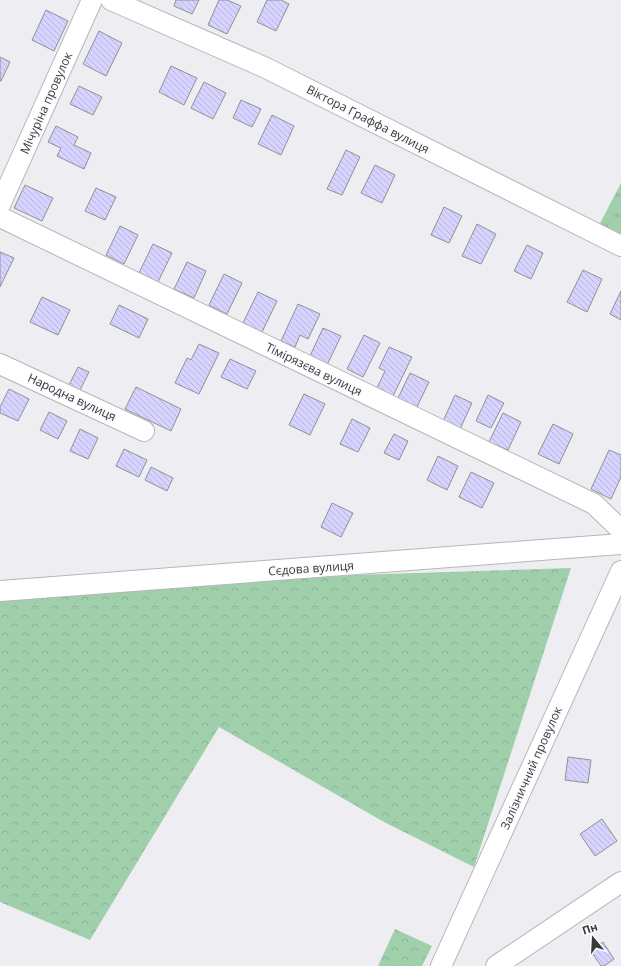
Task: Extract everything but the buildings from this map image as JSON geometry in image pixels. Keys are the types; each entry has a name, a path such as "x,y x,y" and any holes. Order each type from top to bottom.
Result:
{"street":[{"name":"Мічуріна провулок","path":"0,205 92,0"},
{"name":"Віктора Граффа вулиця","path":"111,0 266,68 621,246"},
{"name":"Тімірязєва вулиця","path":"0,217 594,504 621,530"},
{"name":"Народна вулиця","path":"0,364 144,431"},
{"name":"Сєдова вулиця","path":"0,591 621,544"},
{"name":"Залізничний провулок","path":"441,966 621,571"},
{"path":"496,966 621,882"}],"green space":[{"path":"621,183 621,246 595,233"},
{"path":"571,568 474,867 384,822 219,727 90,940 0,902 0,591 13,586"},
{"path":"395,929 432,946 422,966 378,966"}]}
